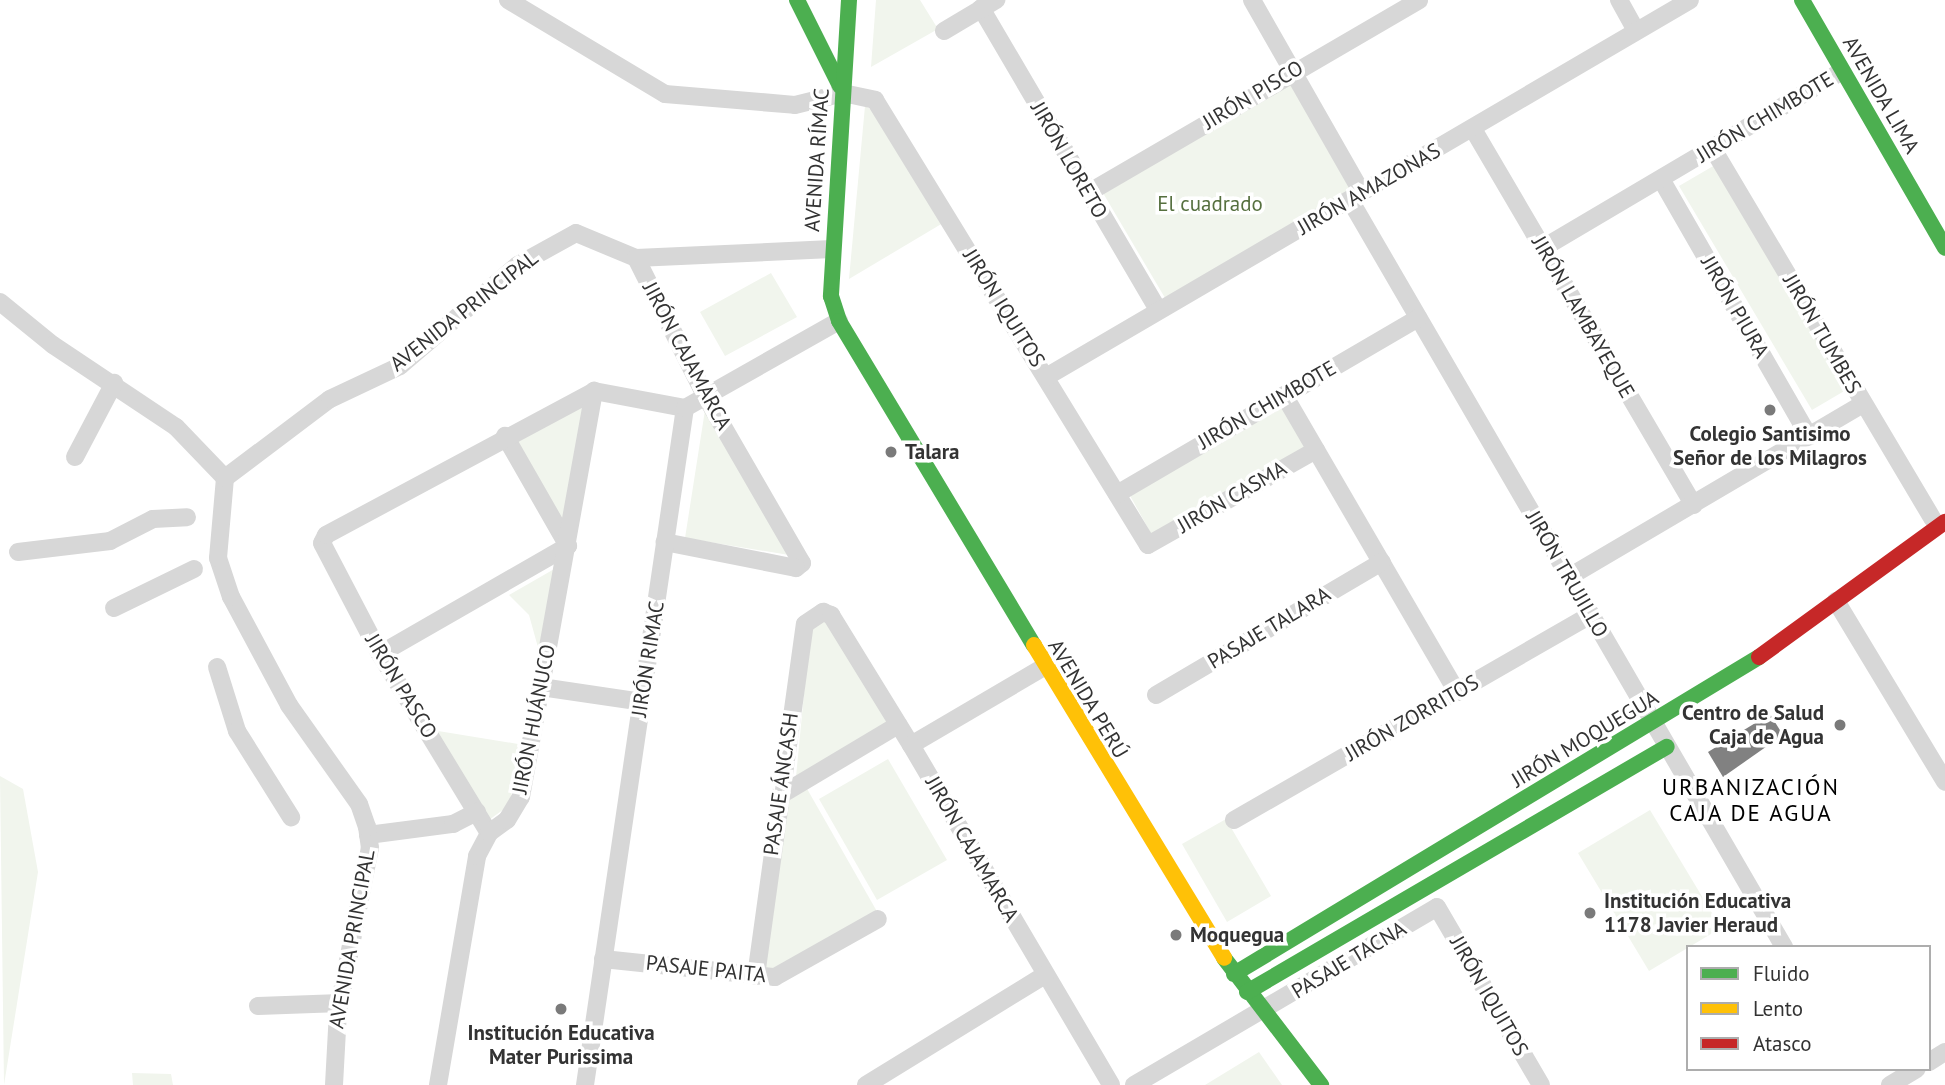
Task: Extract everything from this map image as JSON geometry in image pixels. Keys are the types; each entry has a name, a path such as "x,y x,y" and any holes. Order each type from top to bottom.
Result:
{"main road":[{"path":"797,0 825,46 843,93"},
{"name":"AVENIDA RÍMAC","path":"839,321 831,296 832,249 849,0"},
{"name":"AVENIDA LIMA","path":"1802,0 1942,236"},
{"name":"AVENIDA PERÚ","path":"839,321 1044,667 1234,974 1261,1013 1321,1085"},
{"name":"JIRÓN MOQUEGUA","path":"1234,974 1791,639 1939,521"},
{"path":"1247,992 1667,747"}],"street":[{"path":"508,0 665,94 795,106 843,93"},
{"name":"JIRÓN TRUJILLO","path":"1252,0 1293,71 1418,318 1783,945"},
{"path":"1619,0 1636,31"},
{"name":"JIRÓN AMAZONAS","path":"1046,377 1690,0"},
{"name":"JIRÓN PISCO","path":"1088,193 1411,2"},
{"path":"944,31 989,4"},
{"name":"JIRÓN LORETO","path":"989,4 1088,193 1158,310"},
{"name":"JIRÓN CHIMBOTE","path":"1543,248 1842,71"},
{"name":"JIRÓN IQUITOS","path":"843,93 875,100 1148,545"},
{"name":"JIRÓN LAMBAYEQUE","path":"1473,129 1694,505"},
{"name":"JIRÓN TUMBES","path":"1713,149 1863,404 1939,521"},
{"name":"JIRÓN PIURA","path":"1661,179 1810,436"},
{"name":"AVENIDA PRINCIPAL","path":"334,1085 341,1003 370,848 368,835 359,804 289,705 232,597 218,558 225,478 330,399 400,366 518,265 556,241 576,233 589,235 636,258 832,249"},
{"name":"JIRÓN CAJAMARCA","path":"636,258 706,397 802,563 796,568 666,542"},
{"path":"0,302 53,345 114,383 190,439 225,478"},
{"name":"JIRÓN CHIMBOTE","path":"1117,494 1418,318"},
{"path":"380,654 568,546 505,436 594,391 685,408 839,321"},
{"path":"75,457 114,383"},
{"name":"JIRÓN HUÁNUCO","path":"438,1085 472,875 489,833 507,820 521,797 594,391"},
{"path":"1284,395 1457,692"},
{"path":"1569,577 1863,404"},
{"name":"JIRÓN RIMAC","path":"585,1085 685,408"},
{"name":"JIRÓN PASCO","path":"489,833 380,654 322,543 326,535 505,436"},
{"name":"JIRÓN CASMA","path":"1148,545 1316,450"},
{"path":"18,552 110,541 153,519 187,517"},
{"name":"PASAJE TALARA","path":"1156,695 1382,562"},
{"path":"114,608 194,569"},
{"path":"1836,601 1945,782"},
{"name":"PASAJE ÁNCASH","path":"756,976 805,624 815,614 831,615"},
{"name":"JIRÓN CAJAMARCA","path":"831,615 911,745 1111,1085"},
{"name":"JIRÓN ZORRITOS","path":"1234,820 1591,615"},
{"path":"217,667 237,731 291,817"},
{"path":"911,745 1044,667"},
{"path":"541,687 642,702"},
{"path":"779,796 898,725"},
{"path":"368,835 453,824 477,812"},
{"name":"JIRÓN IQUITOS","path":"1437,907 1541,1085"},
{"name":"PASAJE TACNA","path":"1134,1085 1261,1013 1437,907"},
{"name":"PASAJE PAITA","path":"603,958 775,977 878,919"},
{"path":"866,1085 1045,975"},
{"path":"258,1006 341,1003"}],"green space":[{"path":"876,0 920,0 938,29 871,67"},
{"name":"El cuadrado","path":"1294,82 1357,192 1168,303 1103,193"},
{"path":"865,106 879,114 943,223 849,279"},
{"path":"1715,165 1846,390 1812,410 1679,186"},
{"path":"771,273 797,317 725,356 700,312"},
{"path":"588,398 566,529 515,440"},
{"path":"1283,405 1309,448 1153,537 1128,492"},
{"path":"705,410 789,555 685,538"},
{"path":"556,568 539,651 529,615 509,595"},
{"path":"824,617 891,726 796,777 811,621"},
{"path":"432,730 518,744 511,798 504,809 489,820"},
{"path":"888,759 947,860 877,900 819,799"},
{"path":"0,776 23,789 38,872 4,1085"},
{"path":"806,787 879,915 777,972 762,971 786,798"},
{"path":"1650,810 1721,928 1693,945 1686,945 1686,949 1649,971 1578,853"},
{"path":"1226,819 1271,896 1227,922 1182,844"},
{"path":"1259,1052 1282,1085 1205,1085"},
{"path":"132,1073 171,1074 173,1085 133,1085"}],"building":[{"path":"1770,714 1783,735 1723,777 1708,752"}],"traffic: fast":[{"path":"797,0 840,86"},
{"path":"849,0 831,296 839,321 1034,645"},
{"path":"1802,0 1945,248"},
{"path":"1234,974 1759,657"},
{"path":"1247,992 1667,747"},
{"path":"1224,958 1321,1085"}],"traffic: slow":[{"path":"1034,645 1224,958"}],"traffic: jam":[{"path":"1759,657 1945,522"}],"place":[{"name":"Colegio Santisimo Señor de los Milagros","path":"1770,410"},
{"name":"Talara","path":"891,452"},
{"name":"Centro de Salud Caja de Agua","path":"1840,725"},
{"name":"Institución Educativa 1178 Javier Heraud","path":"1590,913"},
{"name":"Moquegua","path":"1176,935"},
{"name":"Institución Educativa Mater Purissima","path":"561,1009"}],"district":[{"name":"URBANIZACIÓN CAJA DE AGUA","path":"1751,800"}]}
